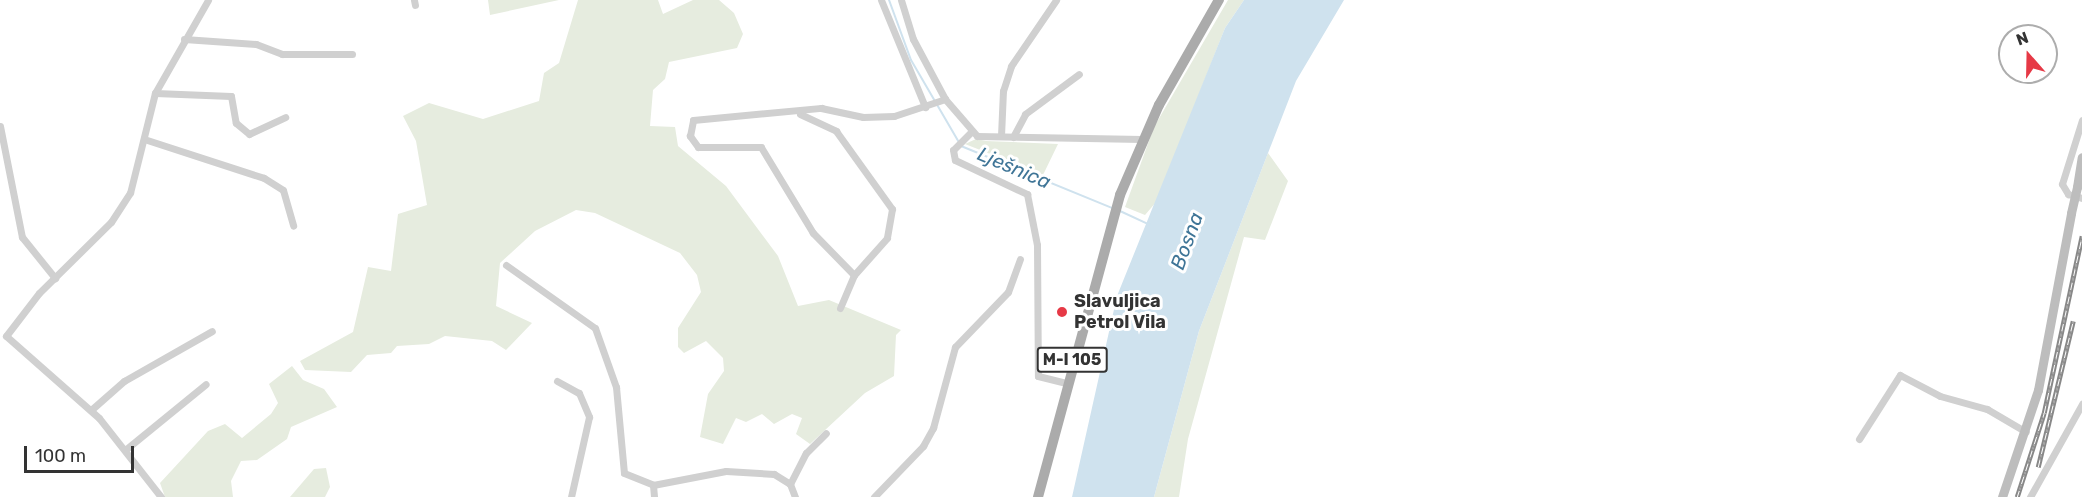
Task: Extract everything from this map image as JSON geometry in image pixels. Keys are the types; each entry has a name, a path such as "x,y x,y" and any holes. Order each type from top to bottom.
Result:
{"main road":[{"name":"M-I 105","path":"1038,497 1066,383 1120,195 1142,139 1219,0"},
{"path":"2002,497 2026,432 2082,157"}],"street":[{"path":"161,497 125,450 90,410 3,336 55,278 111,222 130,193 154,93 208,0"},
{"path":"881,0 926,107"},
{"path":"901,0 914,39 942,99 971,132 1013,137 1142,139"},
{"path":"1001,136 1003,92 1011,66 1056,0"},
{"path":"184,39 256,44 282,54 351,54"},
{"path":"1013,137 1025,114 1079,74"},
{"path":"154,93 231,96 236,123 249,134 285,117"},
{"path":"854,275 813,233 761,147 698,147 690,136 693,120 706,117 800,114 821,108 879,117 926,107 942,99"},
{"path":"800,114 836,131 892,209 887,238 854,275 840,308"},
{"path":"2082,120 2062,184 2068,194 2082,198"},
{"path":"0,126 22,237 55,278"},
{"path":"971,132 953,150 955,160 1026,194 1037,245 1038,376 1066,383"},
{"path":"144,139 264,178 283,190 293,226"},
{"path":"874,497 923,446 933,428 955,347 1008,291 1020,259"},
{"path":"506,266 595,328 616,387 620,462 624,473 653,485 726,471 774,474 790,484 795,497"},
{"path":"90,410 124,381 212,331"},
{"path":"1859,440 1900,375 1940,396 1987,409 2026,432"},
{"path":"557,381 579,393 589,417 571,497"},
{"path":"125,450 206,384"},
{"path":"2030,497 2082,404"},
{"path":"790,484 806,453 826,434"},
{"path":"653,485 654,497"}],"shaded area":[{"path":"488,0 559,0 490,15"},
{"path":"578,0 658,0 663,14 693,0 719,0 734,13 743,34 737,48 669,62 665,79 653,90 650,126 675,127 678,146 726,186 778,256 798,306 829,300 901,330 896,335 894,376 865,393 810,444 796,434 802,418 792,414 774,424 762,414 746,422 736,418 723,444 700,437 708,394 724,371 723,358 706,341 684,353 678,347 678,328 701,292 697,275 680,253 595,213 576,210 535,231 500,263 496,306 532,323 506,350 492,341 445,336 429,344 397,346 391,353 367,355 351,372 305,370 300,361 353,332 368,267 391,271 398,214 427,205 416,141 403,116 429,103 483,119 539,101 544,73 559,63"},
{"path":"1228,0 1244,0 1225,28 1157,201 1145,215 1125,207 1154,127"},
{"path":"976,139 1058,144 1043,175 965,144"},
{"path":"1268,153 1288,181 1265,240 1244,237 1188,439 1179,497 1154,497 1199,331"},
{"path":"292,366 303,380 324,389 337,407 291,427 287,439 257,460 241,461 231,481 233,497 165,497 160,483 208,431 225,424 242,438 271,414 278,403 269,384"},
{"path":"326,468 330,487 325,497 290,497 314,469"}],"water":[{"name":"Bosna","path":"1244,0 1344,0 1296,81 1199,331 1154,497 1072,497 1117,296 1225,28"}],"waterway":[{"name":"Lješnica","path":"889,0 911,60 961,146 1112,208"},
{"name":"Lješnica","path":"1120,211 1150,225"}],"railway":[{"path":"2017,497 2044,413 2082,236"},
{"path":"2038,467 2073,321"}],"place":[{"name":"Slavuljica Petrol Vila","path":"1062,312"}]}
